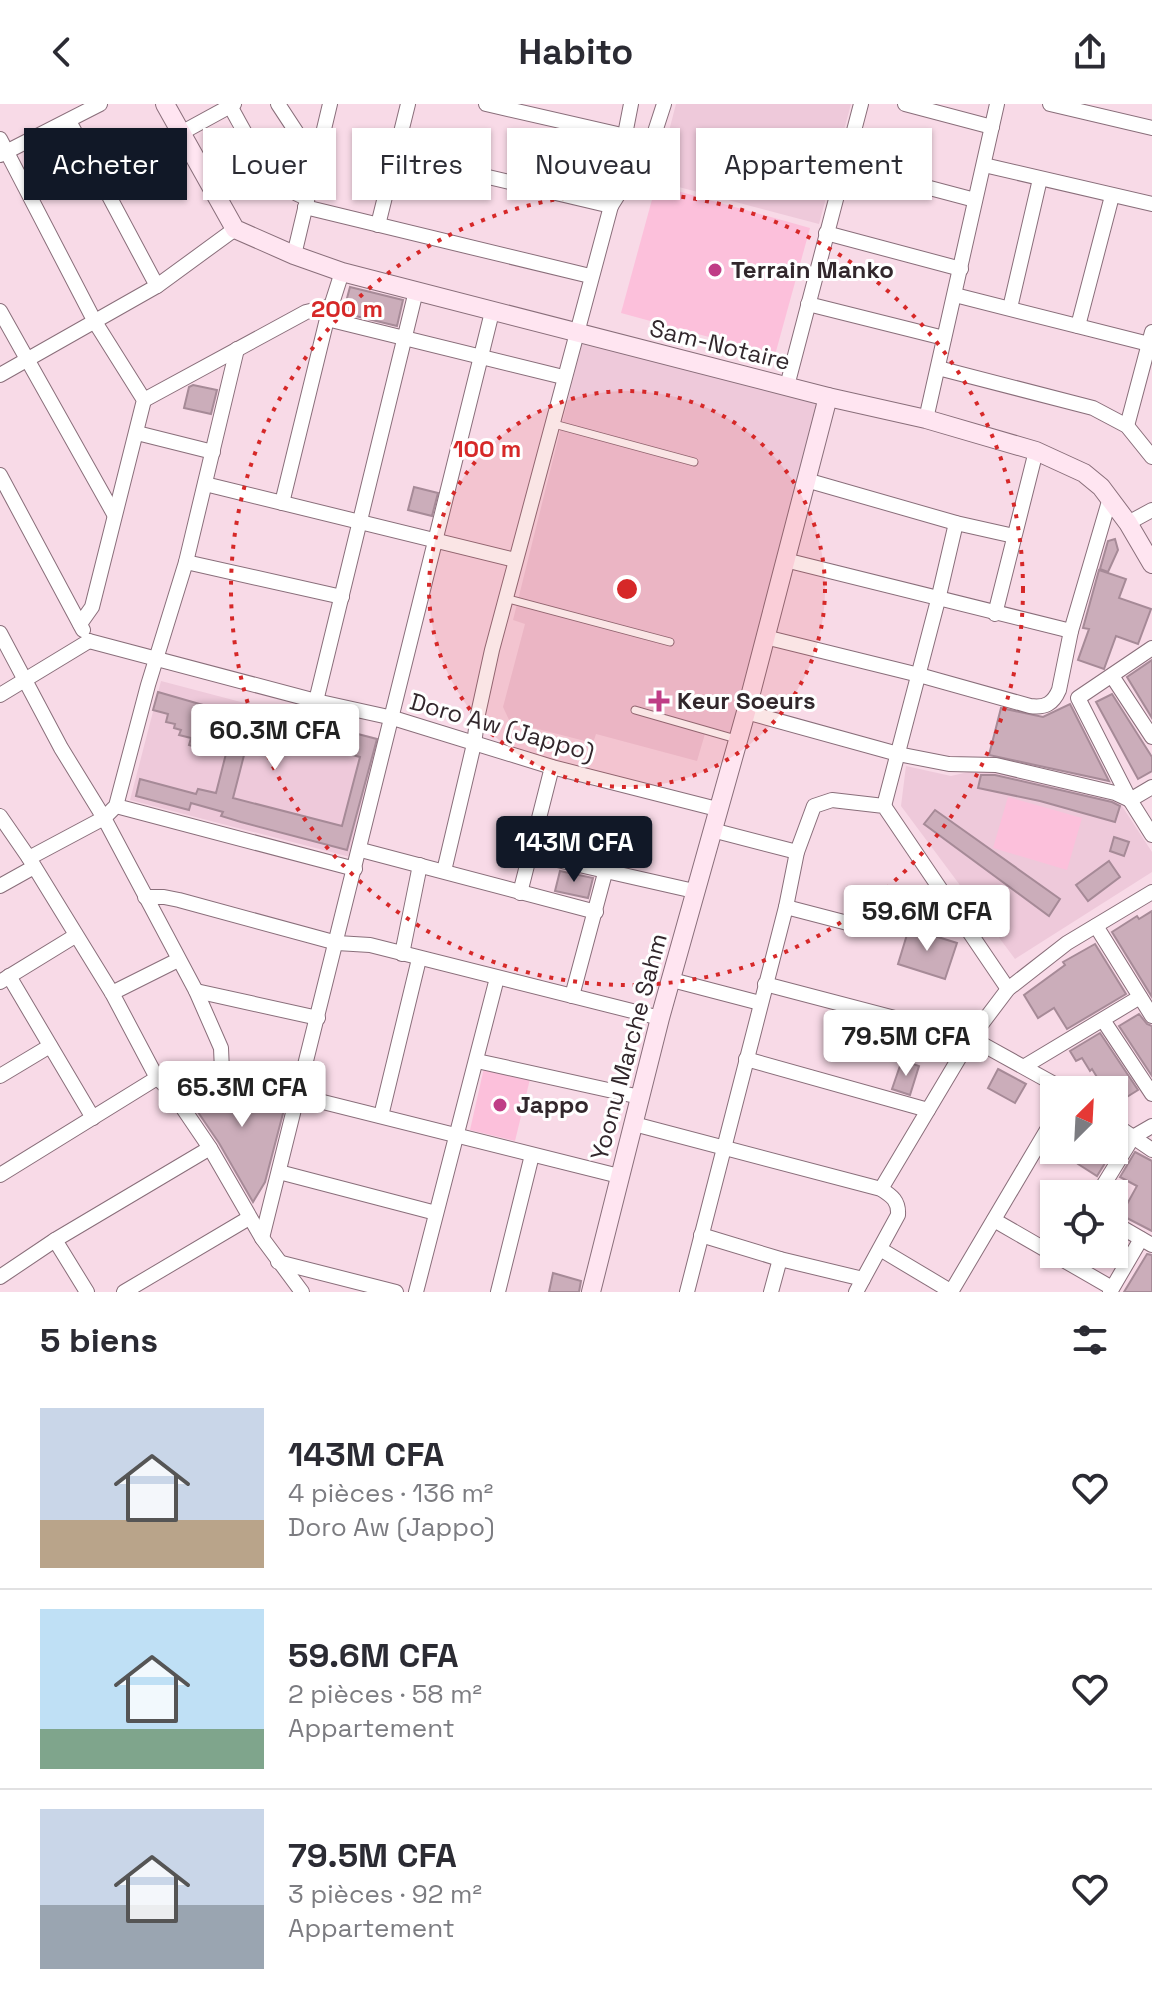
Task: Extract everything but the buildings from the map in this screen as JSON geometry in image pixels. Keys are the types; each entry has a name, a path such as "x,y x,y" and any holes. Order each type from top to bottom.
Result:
{"street":[{"path":"80,624 92,607 144,400 95,322 2,149 69,121 100,104"},
{"path":"165,104 178,128"},
{"path":"278,104 294,128"},
{"path":"324,128 330,104"},
{"path":"402,128 408,104"},
{"path":"486,104 591,128"},
{"path":"627,128 631,104"},
{"path":"611,206 652,141 664,104"},
{"path":"854,128 861,104"},
{"path":"926,419 997,104"},
{"path":"1050,104 1152,128"},
{"path":"187,130 232,105 263,161 306,202 378,225 590,276"},
{"path":"915,105 992,127"},
{"path":"69,121 157,286"},
{"path":"0,375 157,286 235,229 187,144"},
{"path":"984,165 1152,204"},
{"path":"491,178 611,206"},
{"path":"1010,308 1040,179"},
{"path":"932,189 975,200"},
{"path":"1078,326 1112,196"},
{"path":"378,225 384,200"},
{"path":"444,871 505,598 612,200"},
{"path":"787,386 834,200"},
{"path":"294,255 306,202"},
{"name":"Sam-Notaire","path":"235,229 342,272 828,397 926,419 1036,451 1084,473 1110,498 1152,564"},
{"path":"826,233 961,269"},
{"path":"282,503 329,312 342,272"},
{"path":"316,701 416,291"},
{"path":"955,295 1078,326 1151,339 1132,430"},
{"path":"808,304 944,338"},
{"path":"0,311 114,514"},
{"path":"144,400 306,312 329,312 405,339 563,377"},
{"path":"262,1238 361,850 492,312"},
{"path":"0,886 104,818 116,806 186,562 237,349"},
{"path":"938,368 1073,401 1105,413 1132,430 1152,457"},
{"name":"Yoonu Marche Sahm","path":"591,1292 660,1018 746,712 828,397"},
{"path":"1132,430 1152,426"},
{"path":"137,433 213,452"},
{"path":"995,614 1036,451"},
{"path":"0,475 89,641 0,695"},
{"path":"806,480 956,523 1014,536"},
{"path":"205,484 515,560"},
{"path":"765,637 1030,706 1051,703 1059,690 1071,631 1110,498"},
{"path":"1128,523 1152,510"},
{"path":"956,523 884,806 1008,989"},
{"path":"785,560 1071,631"},
{"path":"186,562 342,597"},
{"path":"0,633 196,991 221,1048 222,1071"},
{"name":"Doro Aw (Jappo)","path":"89,641 316,701 393,718 552,767 717,809"},
{"path":"1078,698 1152,648"},
{"path":"1112,676 1152,737"},
{"path":"1059,690 1078,698 1130,800 1152,835"},
{"path":"746,712 898,754 949,764 996,765 1115,793 1130,800"},
{"path":"520,893 552,767"},
{"path":"1130,800 1152,787"},
{"path":"687,1292 786,907 797,852 810,811 817,803 832,800 884,806"},
{"path":"116,806 355,869"},
{"path":"0,816 112,993 157,1078 172,1092 210,1148 249,1218 302,1292"},
{"path":"712,830 797,852"},
{"path":"361,850 596,912"},
{"path":"531,854 694,891"},
{"path":"402,954 420,865"},
{"path":"572,996 605,873"},
{"path":"881,1189 971,1038 1008,989 1039,963 1152,892"},
{"path":"145,897 179,900 337,943 370,945 660,1018"},
{"path":"786,907 863,927"},
{"path":"1096,926 1152,1016"},
{"path":"75,936 4,979 50,1046 93,1118"},
{"path":"381,1116 419,959"},
{"path":"112,993 178,960"},
{"path":"416,1292 497,978"},
{"path":"672,980 760,1003"},
{"path":"765,984 971,1038 1042,1076"},
{"path":"196,991 318,1018"},
{"path":"1025,1066 1140,997"},
{"path":"1103,1020 1152,1094"},
{"path":"0,1076 50,1046"},
{"path":"746,1059 928,1110"},
{"path":"477,1061 640,1097"},
{"path":"172,1092 222,1071 299,1096 619,1176"},
{"path":"0,1175 157,1078"},
{"path":"634,1124 881,1189 893,1198 899,1208 859,1286 701,1235"},
{"path":"1107,1180 1133,1137 1152,1126"},
{"path":"1128,1134 1152,1150"},
{"path":"880,1249 952,1292 1040,1142"},
{"path":"0,1277 55,1240 210,1148"},
{"path":"498,1292 532,1155"},
{"path":"279,1172 436,1213"},
{"path":"124,1292 249,1218"},
{"path":"994,1220 1040,1245"},
{"path":"1079,1268 1111,1290 1147,1242 1128,1231"},
{"path":"55,1240 87,1292"},
{"path":"771,1292 780,1259"},
{"path":"278,1262 396,1292"}],"lane":[{"path":"551,424 694,462"},
{"path":"505,598 670,642"},
{"path":"635,710 738,740"}],"shaded area":[{"path":"676,104 851,104 845,128 696,128 696,192 680,187 680,128 670,128"},
{"name":"Terrain Manko","path":"680,192 696,196 696,200 710,200 810,228 775,355 621,313 652,200 680,200"},
{"path":"728,200 825,200 819,224"},
{"path":"582,343 824,402 738,735 707,727 697,761 596,734 593,743 510,722 503,707 525,624 513,620"},
{"path":"161,681 385,740 354,858 130,800"},
{"path":"906,766 951,776 981,769 1120,803 1152,852 1152,872 1015,959 901,806"},
{"path":"1008,797 1082,818 1067,870 993,848"},
{"name":"Jappo","path":"484,1068 530,1079 515,1141 470,1130"}],"place":[{"name":"Terrain Manko","path":"715,270"},
{"name":"Keur Soeurs","path":"659,701"},
{"name":"Jappo","path":"500,1105"}]}
